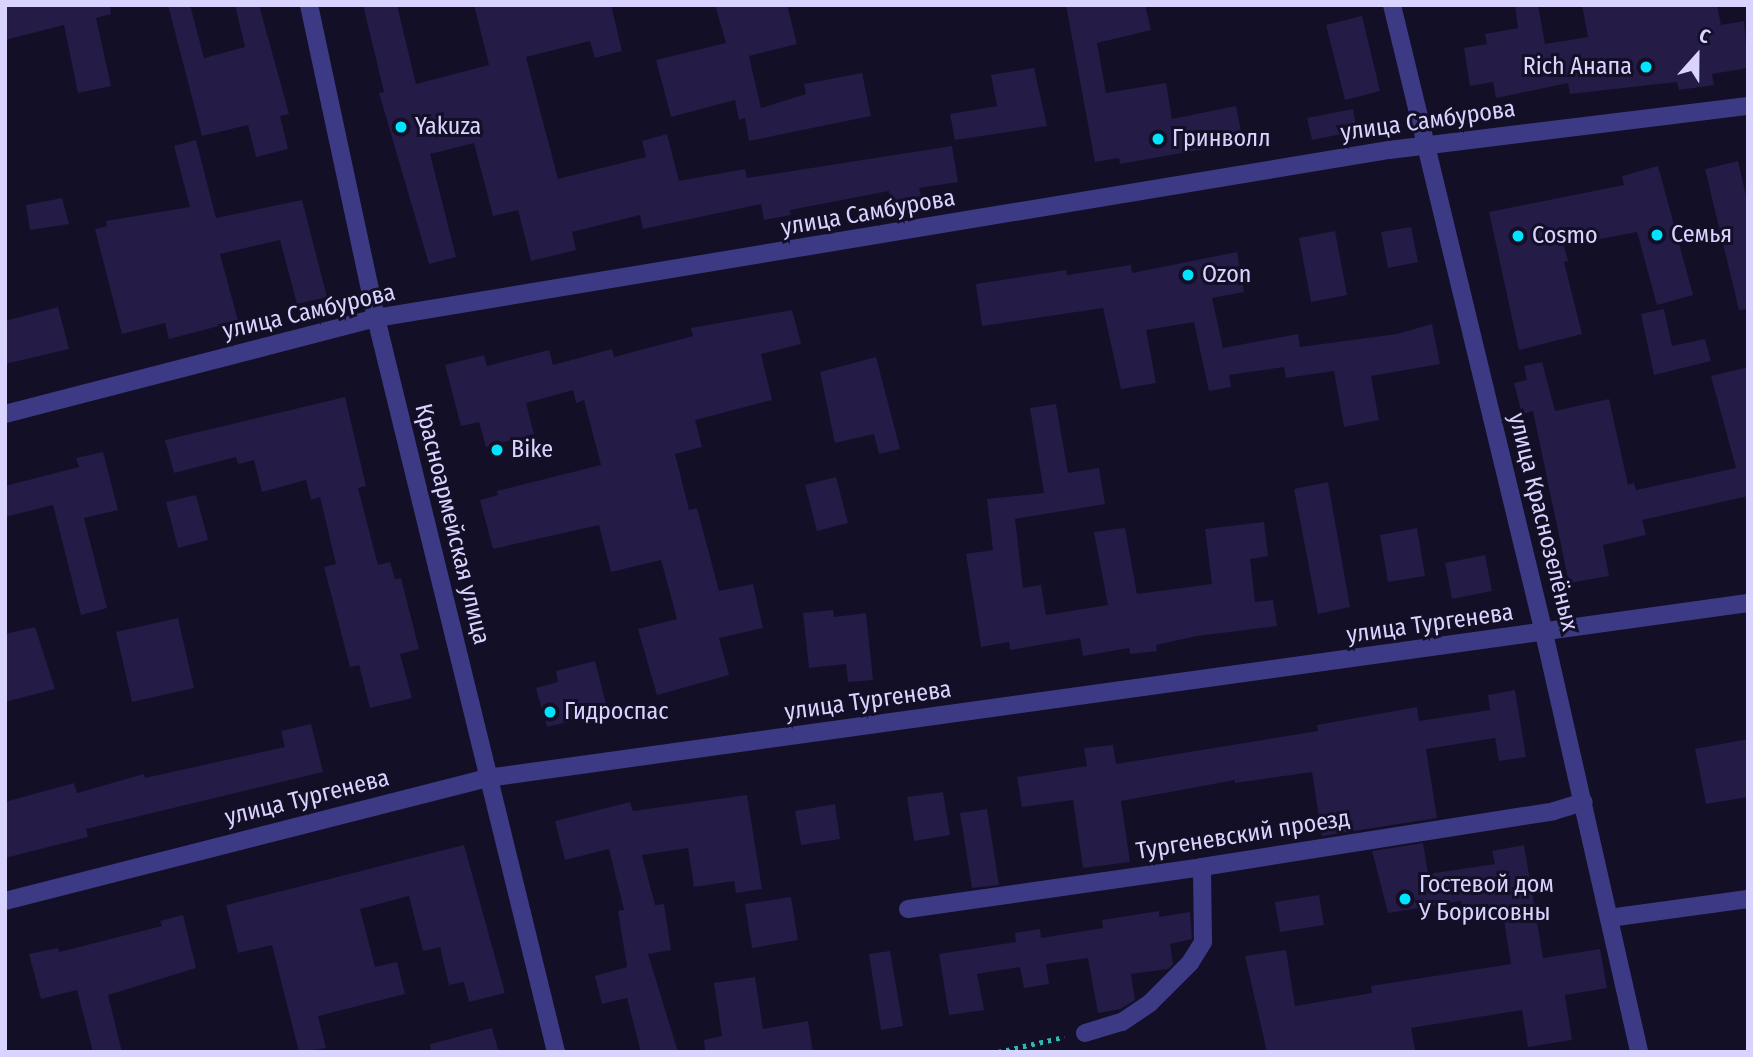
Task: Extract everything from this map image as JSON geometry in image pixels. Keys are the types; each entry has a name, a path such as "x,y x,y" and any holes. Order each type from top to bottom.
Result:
{"street":[{"name":"Красноармейская улица","path":"309,5 376,318 556,1052"},
{"name":"улица Краснозелёных","path":"1392,5 1544,632 1639,1052"},
{"name":"улица Самбурова","path":"5,414 376,318 1426,145 1748,106"},
{"name":"улица Тургенева","path":"5,901 487,778 1748,603"},
{"name":"Тургеневский проезд","path":"908,909 1202,867 1555,811 1584,802"},
{"path":"1085,1033 1122,1023 1150,1003 1189,963 1203,942 1202,867"},
{"path":"1609,918 1748,899"}],"path":[{"path":"998,1052 1085,1033"}],"building":[{"path":"5,5 110,5 111,14 96,18 111,86 78,93 64,25 5,40"},
{"path":"168,5 190,5 204,58 245,47 235,5 259,5 289,114 280,116 288,149 256,157 248,125 202,136"},
{"path":"363,5 397,5 416,84 489,65 474,5 611,5 622,51 595,58 590,41 526,57 558,179 646,157 642,141 667,134 679,181 745,169 747,178 952,146 958,182 919,188 921,196 891,201 889,191 790,210 791,215 764,220 761,204 643,229 640,215 572,232 576,250 531,261 518,210 493,216 474,143 430,154 456,257 429,264 379,93 384,92"},
{"path":"715,5 787,5 797,44 749,56 761,108 806,94 804,84 862,73 871,116 749,141 745,118 739,120 735,100 671,117 656,60 726,43"},
{"path":"1066,5 1145,5 1151,30 1097,43 1106,93 1166,83 1172,119 1236,106 1243,142 1120,164 1119,158 1095,162"},
{"path":"1515,5 1538,5 1545,44 1588,37 1582,5 1717,5 1721,25 1744,21 1748,68 1712,74 1714,85 1679,90 1677,82 1570,94 1568,83 1496,98 1493,82 1470,86 1464,48 1487,44 1485,34 1518,28"},
{"path":"1362,16 1380,91 1345,100 1326,25"},
{"path":"1034,68 1047,126 955,140 950,114 997,106 991,75"},
{"path":"1353,109 1357,131 1312,140 1307,118"},
{"path":"196,140 216,218 302,200 327,297 297,304 280,240 220,254 238,321 169,339 165,323 122,334 95,229 107,226 106,221 190,207 174,146"},
{"path":"1738,161 1748,204 1748,309 1739,310 1705,169"},
{"path":"1658,166 1693,295 1657,305 1637,232 1564,246 1568,261 1564,262 1582,334 1519,350 1489,212 1624,185 1622,176"},
{"path":"62,198 69,224 30,230 26,205"},
{"path":"1411,227 1418,262 1388,268 1381,232"},
{"path":"1335,231 1347,295 1311,302 1299,238"},
{"path":"1237,252 1244,292 1212,298 1223,348 1298,334 1300,347 1397,334 1432,324 1440,364 1371,376 1379,420 1344,427 1334,371 1286,378 1284,367 1229,375 1231,387 1209,391 1194,322 1146,330 1156,383 1121,389 1103,308 982,326 976,284 1066,270 1067,275 1131,265 1132,273"},
{"path":"58,307 69,349 5,364 5,321"},
{"path":"1664,309 1672,346 1705,339 1711,361 1654,375 1641,314"},
{"path":"792,310 801,344 761,354 772,400 695,420 702,447 675,454 689,510 697,508 719,591 753,584 763,628 719,638 729,675 657,695 638,629 677,619 661,560 611,572 599,525 493,549 480,500 498,495 497,491 601,465 584,400 576,403 573,390 526,403 534,434 486,447 479,422 461,426 445,365 484,355 487,366 549,350 553,365 612,349 614,357 693,336 691,328"},
{"path":"876,357 900,449 879,454 874,434 835,443 820,372"},
{"path":"1542,362 1555,411 1609,399 1628,485 1634,483 1636,490 1736,468 1711,376 1748,367 1748,496 1642,520 1646,535 1603,545 1609,576 1569,583 1533,411 1522,414 1514,383 1527,380 1524,366"},
{"path":"345,397 366,486 358,488 378,565 390,562 395,579 401,578 419,649 400,654 412,698 370,708 359,665 350,667 324,567 336,564 320,497 311,500 306,480 262,492 254,460 238,464 236,457 174,473 165,440"},
{"path":"1056,404 1068,473 1099,468 1105,504 1015,519 1023,588 1041,585 1046,615 1108,605 1094,532 1125,528 1137,594 1212,584 1205,529 1264,522 1268,556 1250,559 1255,602 1273,600 1277,626 1197,636 1156,645 1157,651 1130,654 1129,648 1083,656 1080,638 1010,650 1009,642 981,647 966,554 993,550 987,499 1044,493 1030,408"},
{"path":"103,452 118,510 84,518 107,608 81,615 53,505 5,517 5,486 79,467 76,458"},
{"path":"836,477 848,523 817,531 805,485"},
{"path":"1328,482 1350,607 1318,614 1294,489"},
{"path":"196,495 208,540 178,548 166,502"},
{"path":"1417,528 1425,576 1388,582 1380,535"},
{"path":"1485,555 1492,591 1452,599 1445,563"},
{"path":"833,610 834,617 866,613 873,680 848,682 846,664 809,668 803,613"},
{"path":"178,618 194,688 132,702 116,632"},
{"path":"35,627 55,689 5,702 5,634"},
{"path":"595,661 608,712 547,727 536,688 558,682 556,671"},
{"path":"1515,690 1526,757 1499,761 1495,738 1426,749 1437,818 1322,836 1312,772 1235,783 1235,780 1121,801 1130,862 1083,868 1073,800 1022,807 1017,777 1087,766 1084,748 1113,745 1116,764 1318,731 1317,725 1417,707 1419,721 1490,710 1488,695"},
{"path":"311,724 323,772 86,829 88,837 5,858 5,802 74,783 77,793 144,774 145,778 285,747 281,731"},
{"path":"1748,739 1748,797 1706,804 1695,749"},
{"path":"943,792 950,835 914,841 907,797"},
{"path":"747,795 762,889 736,893 734,881 694,887 688,848 642,855 655,905 664,904 671,950 648,954 678,1052 641,1052 627,998 602,1004 595,976 627,967 618,911 624,910 609,849 565,860 555,821 630,802 633,811"},
{"path":"835,804 840,839 801,845 795,811"},
{"path":"987,809 999,885 972,888 960,813"},
{"path":"1423,843 1428,874 1495,864 1492,851 1524,845 1543,958 1600,949 1607,988 1565,995 1572,1040 1528,1047 1522,1010 1411,1028 1415,1050 1267,1052 1245,956 1286,950 1295,1006 1372,993 1371,986 1511,964 1502,908 1463,914 1461,901 1388,913 1372,851"},
{"path":"464,845 505,993 469,1002 464,982 449,985 440,947 423,951 409,896 360,909 375,967 397,962 405,994 318,1016 326,1048 299,1052 272,945 238,953 226,905"},
{"path":"1319,895 1324,925 1280,932 1275,902"},
{"path":"791,897 798,940 752,948 745,904"},
{"path":"1159,911 1159,917 1190,912 1192,939 1170,944 1173,964 1168,969 1131,974 1135,1000 1120,1009 1098,1013 1088,958 1046,964 1049,984 1024,988 1020,967 977,974 984,1010 949,1015 939,954 1016,942 1015,933 1040,929 1041,938 1103,928 1102,920"},
{"path":"183,915 196,968 108,995 122,1052 93,1052 77,990 41,999 29,954 58,948 59,952 162,926 160,921"},
{"path":"890,951 903,1026 881,1030 869,954"},
{"path":"755,977 763,1029 808,1021 813,1052 705,1052 704,1040 722,1036 714,983"},
{"path":"492,1028 499,1052 431,1052 430,1044"}],"place":[{"name":"Rich Анапа","path":"1646,67"},
{"name":"Yakuza","path":"401,127"},
{"name":"Гринволл","path":"1158,139"},
{"name":"Семья","path":"1657,235"},
{"name":"Cosmo","path":"1518,236"},
{"name":"Ozon","path":"1188,275"},
{"name":"Bike","path":"497,450"},
{"name":"Гидроспас","path":"550,712"},
{"name":"Гостевой дом У Борисовны","path":"1405,899"}]}
